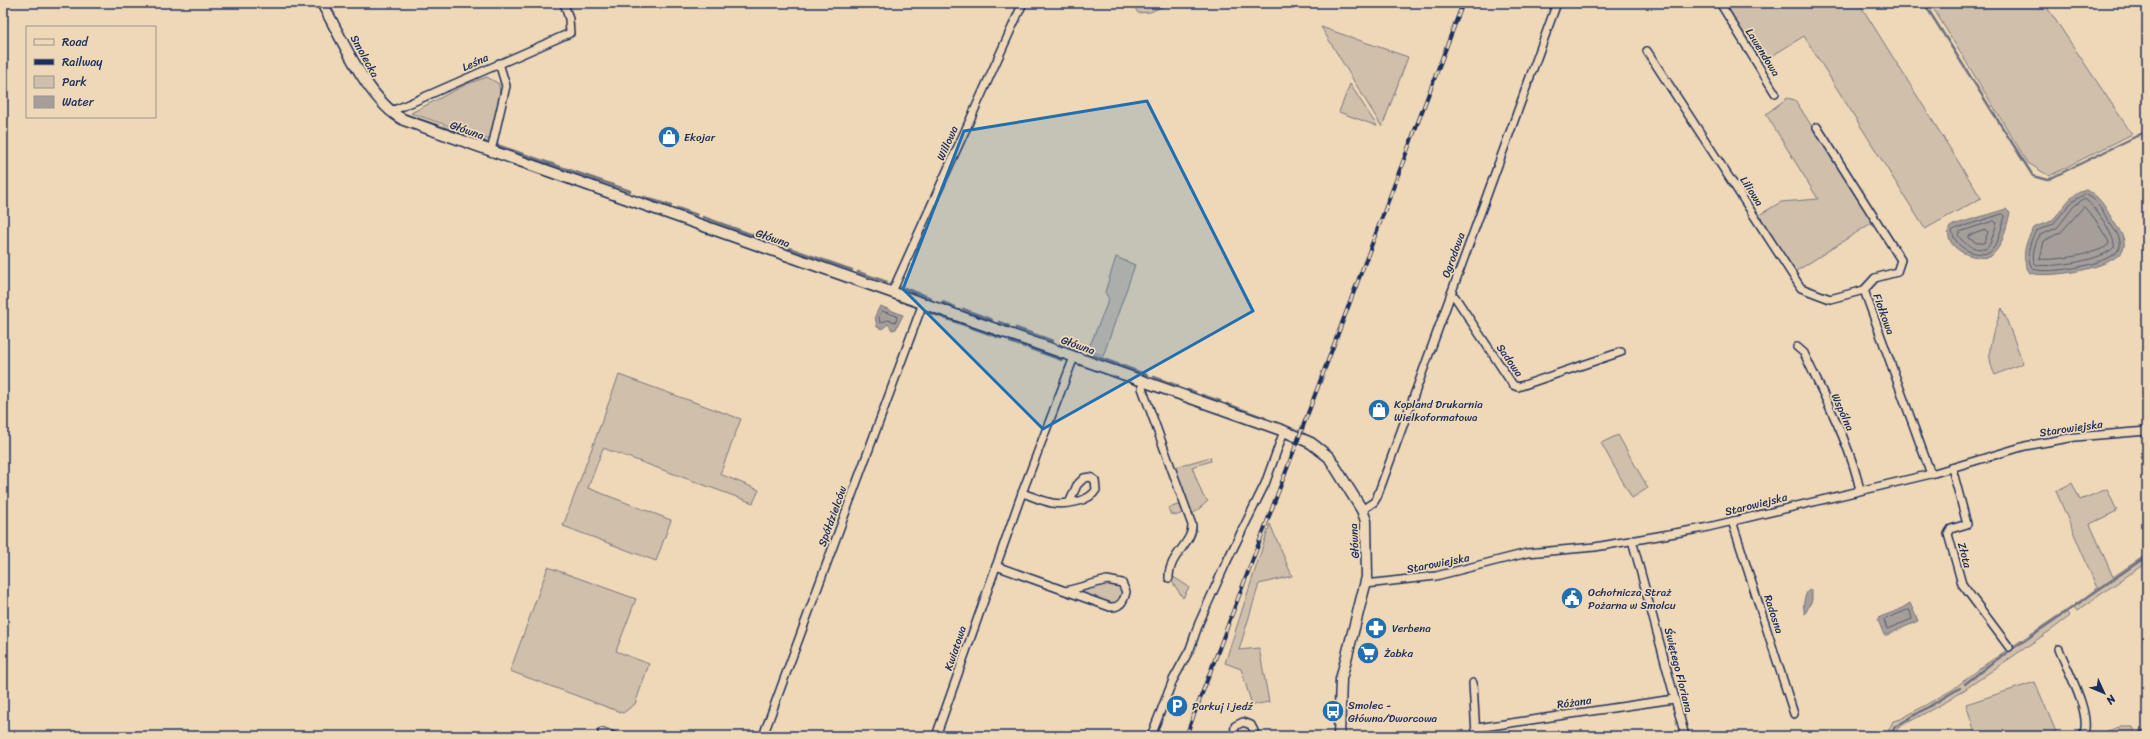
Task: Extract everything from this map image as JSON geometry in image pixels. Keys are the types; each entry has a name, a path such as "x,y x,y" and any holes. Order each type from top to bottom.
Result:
{"street":[{"name":"Smolecka","path":"322,3 368,85 391,113"},
{"name":"Leśna","path":"391,113 499,63 570,33 569,19 564,3"},
{"name":"Willowa","path":"892,292 1023,3"},
{"name":"Ogrodowa","path":"1362,510 1374,502 1376,497 1557,3"},
{"name":"Lawendowa","path":"1720,3 1776,92"},
{"name":"Liliowa","path":"1647,51 1801,288 1830,299 1864,290"},
{"path":"490,151 506,86 499,63"},
{"name":"Główna","path":"391,113 490,151 1144,381 1284,431 1311,443 1330,457 1362,510 1367,526 1366,584 1340,679 1338,736"},
{"name":"Fiołkowa","path":"1817,127 1901,260 1897,272 1875,278 1864,290 1931,474"},
{"name":"Sadowa","path":"1450,295 1455,297 1513,385 1518,388 1621,352"},
{"name":"Spółdzielców","path":"763,736 923,303"},
{"name":"Wspólna","path":"1797,347 1804,353 1832,414 1856,472 1860,490"},
{"name":"Kwiatowa","path":"936,736 1022,493 1074,357"},
{"path":"1144,381 1142,388 1192,525 1191,534 1171,565 1169,578"},
{"path":"1151,736 1173,680 1190,649 1199,623 1265,484 1284,431"},
{"name":"Starowiejska","path":"1366,584 1436,576 1522,554 1582,548 1732,521 1931,474 2025,446 2075,437 2147,432"},
{"name":"Złota","path":"1952,468 1967,524 1951,529 1948,534 1962,584 2009,646"},
{"path":"1022,493 1061,504 1070,501"},
{"name":"Radosna","path":"1732,521 1794,714"},
{"name":"Świętego Floriana","path":"1632,540 1685,736"},
{"path":"996,566 1066,591 1114,608 1123,602 1126,592 1122,583 1113,580 1066,591"},
{"path":"2059,649 2084,711 2086,728 2083,736"},
{"path":"1473,683 1477,728 1476,736"},
{"name":"Różana","path":"1477,728 1674,699"},
{"path":"1234,736 1235,726 1244,722 1251,725 1253,736"},
{"path":"602,732 613,736"},
{"path":"2142,736 2147,734"}],"highlighted area":[{"path":"1147,101 1253,311 1043,429 903,289 964,131"}],"green space":[{"path":"1132,3 1171,3 1150,12 1138,13"},
{"path":"1725,3 1859,3 1981,198 1925,229 1804,36 1762,62"},
{"path":"1930,3 2044,3 2132,134 2049,176 2028,163"},
{"path":"1321,27 1408,57 1382,127"},
{"path":"487,77 499,84 500,97 490,140 411,113 467,84"},
{"path":"1350,84 1377,126 1339,112"},
{"path":"1787,98 1795,100 1873,222 1795,272 1759,215 1781,202 1818,199 1766,114"},
{"path":"1116,257 1135,265 1103,356 1088,350 1109,299 1105,292"},
{"path":"2002,308 2023,363 1995,375 1990,358 1990,350 1993,334"},
{"path":"619,375 741,419 720,474 759,490 753,503 603,448 588,488 671,520 656,561 563,526"},
{"path":"1618,435 1648,488 1632,498 1601,443"},
{"path":"1210,457 1211,461 1192,467 1203,496 1208,501 1193,514 1172,468"},
{"path":"2072,483 2080,500 2107,489 2117,511 2090,524 2113,577 2147,554 2147,562 2077,611 2073,606 2097,588 2056,491"},
{"path":"1182,504 1185,512 1175,516 1174,514 1171,515 1168,508"},
{"path":"1270,524 1292,576 1259,584 1239,650 1259,648 1269,702 1252,705 1241,669 1225,663"},
{"path":"548,567 636,599 616,651 649,664 635,704 623,713 510,671"},
{"path":"1172,576 1189,587 1183,598 1171,580"},
{"path":"1109,583 1115,583 1122,588 1122,597 1117,603 1109,604 1082,594 1083,590"},
{"path":"2065,611 2070,616 2054,628 1951,699 1898,728 1894,736 1886,736 1893,721 1901,719 1952,690 1986,664"},
{"path":"2035,682 2056,732 2045,736 1976,736 1966,704"},
{"path":"2119,727 2133,727 2136,736 2094,736"}],"water":[{"path":"2086,190 2095,195 2101,202 2124,239 2124,246 2120,254 2098,266 2083,270 2052,274 2030,273 2024,256 2028,239 2034,228 2051,221 2070,199"},
{"path":"2006,209 2010,213 2001,243 1990,257 1983,258 1969,255 1956,248 1951,242 1949,228 1953,225"},
{"path":"880,306 903,315 896,329 892,330 888,324 882,329 877,327 875,316"},
{"path":"1809,590 1812,592 1812,600 1805,614 1804,601"},
{"path":"1910,603 1918,621 1884,635 1878,620 1880,617 1899,610"}],"waterway":[{"path":"1924,3 2033,176 2047,180 2147,131"},
{"path":"404,114 486,142"},
{"path":"497,145 630,191"},
{"path":"644,197 671,206"},
{"path":"677,208 697,215"},
{"path":"703,217 761,238"},
{"path":"769,241 785,246"},
{"path":"789,248 852,270"},
{"path":"858,272 887,282"},
{"path":"904,288 931,298"},
{"path":"942,302 955,307"},
{"path":"963,309 992,320"},
{"path":"925,311 1001,338"},
{"path":"999,322 1009,326"},
{"path":"1016,328 1053,341"},
{"path":"1010,342 1025,347"},
{"path":"1060,344 1080,351"},
{"path":"1028,348 1062,360"},
{"path":"1087,353 1147,375"},
{"path":"1154,377 1178,386"},
{"path":"1187,390 1195,392"},
{"path":"1202,395 1220,401"},
{"path":"1227,404 1265,418"},
{"path":"1965,684 1989,665 2147,556"},
{"path":"1890,736 1895,727 1960,688"}],"railway":[{"path":"1186,736 1463,3"}],"place":[{"name":"Ekojar","path":"669,137"},
{"name":"Kopland Drukarnia Wielkoformatowa","path":"1379,410"},
{"name":"Ochotnicza Straż Pożarna w Smolcu","path":"1572,598"},
{"name":"Verbena","path":"1376,628"},
{"name":"Żabka","path":"1368,653"},
{"name":"Parkuj i jedź","path":"1177,706"},
{"name":"Smolec - Główna/Dworcowa","path":"1333,711"}]}
